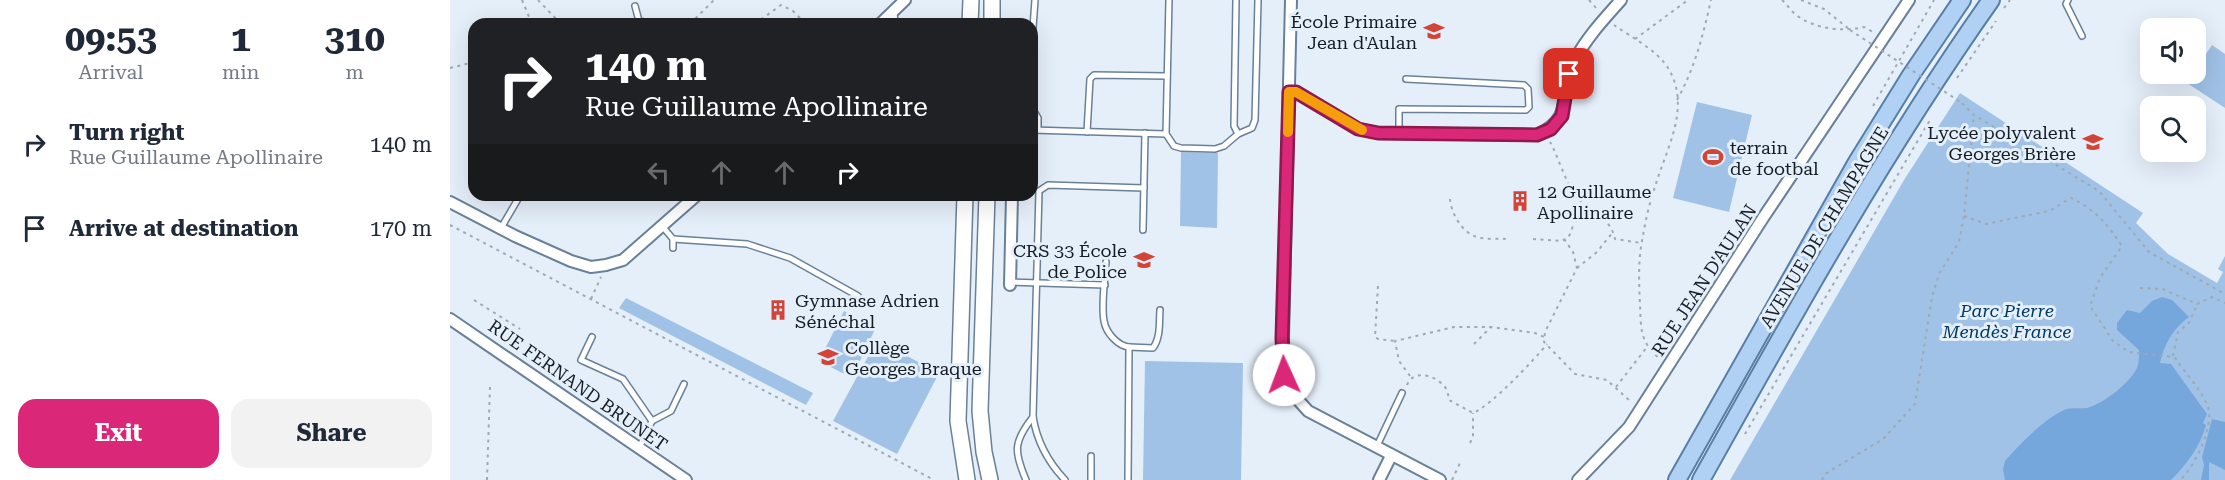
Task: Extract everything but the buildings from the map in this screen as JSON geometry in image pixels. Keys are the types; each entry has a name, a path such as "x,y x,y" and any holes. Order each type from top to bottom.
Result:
{"main road":[{"path":"970,18 971,0"},
{"path":"992,0 992,18"},
{"path":"1920,61 1937,21 1950,0"},
{"name":"AVENUE DE CHAMPAGNE","path":"1677,480 1857,162 1920,61 1962,0"},
{"name":"AVENUE DE CHAMPAGNE","path":"1701,480 1776,346 1882,166 1930,90 1998,4"},
{"path":"965,201 958,421 967,480"},
{"path":"987,201 980,411 984,452 990,480"}],"street":[{"path":"886,18 905,0"},
{"path":"1291,0 1282,338 1284,375 1291,392 1308,411 1440,480"},
{"path":"1289,92 1296,92 1358,129 1399,134 1537,135 1551,129 1562,116 1572,66 1605,18 1621,0"},
{"name":"RUE JEAN D'AULAN","path":"1578,480 1629,427 1909,0"},
{"path":"450,202 571,261 591,267 606,266 623,260 690,201"},
{"path":"1010,284 1012,201"},
{"name":"RUE FERNAND BRUNET","path":"450,319 686,480"},
{"path":"1379,480 1391,456"}],"lane":[{"path":"1034,18 1035,0"},
{"path":"1169,0 1166,134 1174,146 1215,149 1224,146 1238,134 1252,128 1255,120 1258,0"},
{"path":"1236,0 1234,126 1238,134"},
{"path":"2068,0 2066,4 2082,36"},
{"path":"635,6 638,18"},
{"path":"894,10 895,18"},
{"path":"1087,132 1090,79 1094,75 1167,76"},
{"path":"1399,134 1399,109 1526,110 1529,107 1528,89 1524,85 1407,79"},
{"path":"1038,130 1166,134"},
{"path":"1143,230 1145,133"},
{"path":"1065,480 1051,465 1036,433 1032,417 1040,191 1043,187 1048,186 1144,188"},
{"path":"501,228 517,201"},
{"path":"662,226 673,239 673,248"},
{"path":"673,239 747,244 790,258 858,296"},
{"path":"1106,262 1104,323 1122,347 1153,348 1159,339 1160,309"},
{"path":"1010,284 1105,285"},
{"path":"592,337 581,360 623,379 652,421"},
{"path":"1128,480 1130,347"},
{"path":"639,448 652,421 671,411 684,384"},
{"path":"1376,448 1402,393"},
{"path":"1026,480 1017,458 1018,443 1022,430 1032,417"},
{"path":"1090,480 1091,456"}],"path":[{"path":"522,0 530,18"},
{"path":"538,0 555,18"},
{"path":"696,18 714,0"},
{"path":"1634,39 1688,0"},
{"path":"1677,100 1689,79 1712,0"},
{"path":"1782,0 1797,16 1815,25 1850,30 1864,27 1873,33"},
{"path":"1801,0 1824,9 1850,30 1962,103 1974,115 2099,191 2149,252 2225,294"},
{"path":"1998,4 2010,0"},
{"path":"763,18 781,5 793,11 800,18"},
{"path":"1957,79 1999,17"},
{"path":"1605,18 1654,54 1668,68 1677,100 1676,122 1670,150 1655,186 1641,243 1638,276 1641,330 1647,347 1668,365"},
{"path":"450,68 468,64"},
{"path":"1945,96 1951,87"},
{"path":"1822,480 1826,474 1883,440 1915,404 1932,297 1939,274 1959,242 1964,216 1974,115"},
{"path":"1742,440 1933,116"},
{"path":"1533,239 1568,238 1573,229 1575,209 1573,196 1544,132"},
{"path":"1573,196 1599,214 1613,231 1615,239 1641,243"},
{"path":"1964,216 1986,224 2049,211 2072,198 2087,205 2105,222 2122,246 2100,278 2090,306 2114,341 2129,352 2173,357"},
{"path":"1450,199 1455,217 1468,232 1476,237 1506,239"},
{"path":"450,225 934,480"},
{"path":"1544,337 1577,268 1597,252 1613,231"},
{"path":"1564,239 1573,252 1577,268"},
{"path":"591,299 604,271"},
{"path":"1378,286 1375,337 1378,339 1395,341 1454,327 1491,327 1535,333 1544,337 1547,344 1575,375 1603,378 1630,401 1642,407"},
{"path":"2140,288 2163,290 2197,304"},
{"path":"2180,480 2186,475 2201,450 2210,415 2207,404 2173,357 2178,332 2189,323 2197,304 2212,297 2225,303"},
{"path":"474,300 520,329"},
{"path":"1474,344 1491,327"},
{"path":"1395,341 1399,361 1411,377"},
{"path":"1402,393 1411,377 1419,375 1433,378 1444,385 1449,400 1473,413 1479,411 1547,344"},
{"path":"1616,387 1647,347"},
{"path":"487,480 490,386"},
{"path":"1470,443 1473,437 1473,413"},
{"path":"1452,480 1460,464"}],"green space":[{"path":"2212,45 2225,54 2225,108 2189,84 2206,84 2206,54"},
{"name":"Parc Pierre Mendès France","path":"1960,93 2143,213 2136,223 2168,254 2217,283 2223,272 2218,269 2225,256 2225,480 1730,480 1904,180"},
{"name":"terrain de footbal","path":"1697,102 1752,115 1729,212 1673,198"},
{"path":"1181,152 1218,153 1217,228 1180,226"},
{"path":"626,298 813,393 806,405 619,308"},
{"path":"844,311 876,327 852,378 819,361"},
{"path":"877,340 939,373 897,454 833,421"},
{"path":"1145,361 1243,363 1241,480 1143,480"}],"shaded area":[{"path":"2162,297 2172,300 2189,317 2170,337 2160,363 2171,364 2207,414 2200,441 2182,468 2171,480 2005,480 2003,469 2005,461 2040,426 2064,410 2087,408 2101,402 2128,380 2137,368 2139,350 2117,330 2117,323 2127,310 2140,313 2152,301"},
{"path":"2212,419 2225,422 2225,470 2209,462 2209,480 2201,480 2204,465 2202,457"}],"slow traffic":[{"path":"1288,132 1289,92 1296,92 1362,130"}],"place":[{"name":"École Primaire Jean d'Aulan","path":"1434,31"},
{"name":"Lycée polyvalent Georges Brière","path":"2093,142"},
{"name":"terrain de footbal","path":"1713,157"},
{"name":"12 Guillaume Apollinaire","path":"1520,201"},
{"name":"CRS 33 École de Police","path":"1144,260"},
{"name":"Gymnase Adrien Sénéchal","path":"778,310"},
{"name":"Collège Georges Braque","path":"828,357"}],"route":[{"path":"1284,375 1282,338 1289,92 1296,92 1358,129 1378,133 1537,135 1551,129 1562,116 1569,74"}]}
